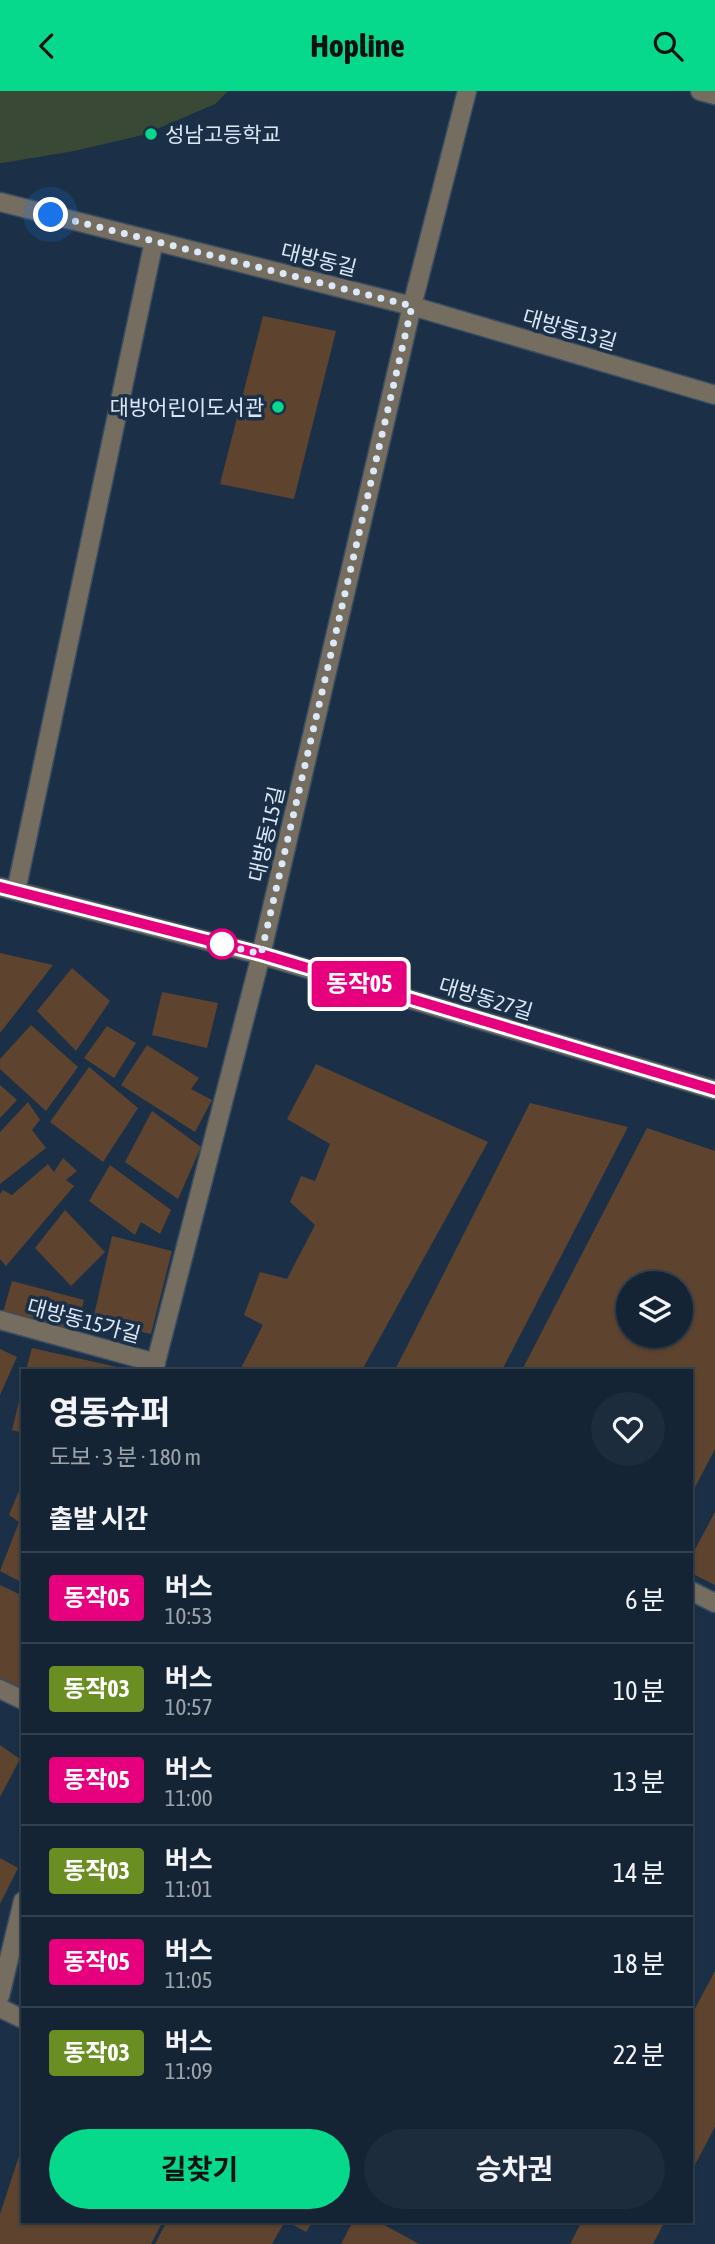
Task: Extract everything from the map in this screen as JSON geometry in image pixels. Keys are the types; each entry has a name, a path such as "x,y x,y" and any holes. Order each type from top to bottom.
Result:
{"street":[{"path":"412,306 467,91"},
{"path":"700,91 715,95"},
{"name":"대방동길","path":"0,202 412,306"},
{"path":"8,889 154,241"},
{"name":"대방동13길","path":"412,306 715,395"},
{"name":"대방동15길","path":"155,1367 261,954 412,306"},
{"name":"대방동27길","path":"8,889 261,954 715,1090"},
{"name":"대방동15가길","path":"0,1320 155,1367"},
{"path":"693,1592 715,1603"},
{"path":"0,1689 21,1699"},
{"path":"0,1996 21,1909"},
{"path":"0,2008 21,2018"}],"green space":[{"path":"0,91 228,91 215,104 143,135 74,151 0,163"}],"building":[{"name":"대방어린이도서관","path":"263,316 336,331 294,499 220,484"},
{"path":"0,953 53,965 0,1033"},
{"path":"72,968 110,1001 76,1051 37,1011"},
{"path":"162,992 218,1003 207,1048 152,1035"},
{"path":"31,1025 78,1067 46,1111 0,1069 0,1059"},
{"path":"107,1026 136,1043 114,1078 84,1058"},
{"path":"147,1045 199,1078 191,1089 212,1100 195,1132 121,1085"},
{"path":"316,1064 488,1142 363,1369 241,1369 263,1325 244,1315 260,1272 287,1279 315,1225 290,1202 301,1176 315,1181 330,1144 287,1119"},
{"path":"89,1067 138,1108 103,1162 50,1122"},
{"path":"0,1085 17,1100 0,1118"},
{"path":"28,1102 40,1120 32,1130 46,1148 0,1184 0,1132"},
{"path":"530,1103 628,1127 503,1369 396,1369"},
{"path":"152,1111 201,1147 178,1199 125,1162"},
{"path":"647,1128 715,1151 715,1449 693,1491 693,1369 523,1369"},
{"path":"63,1158 77,1171 66,1180 74,1186 6,1266 0,1259 0,1194 3,1190 12,1195 48,1164 54,1172"},
{"path":"110,1165 171,1210 160,1234 141,1222 135,1235 89,1201"},
{"path":"65,1210 105,1252 71,1286 35,1248"},
{"path":"112,1236 172,1251 151,1334 93,1320"},
{"path":"12,1281 84,1300 75,1336 2,1316"},
{"path":"32,1348 126,1369 26,1369"},
{"path":"0,1349 17,1357 0,1395"},
{"path":"21,1393 21,1432 12,1430"},
{"path":"21,1486 21,1582 0,1571 19,1522 9,1515"},
{"path":"715,1512 715,1585 693,1574 693,1553"},
{"path":"0,1585 21,1595 21,1694 0,1684"},
{"path":"0,1745 20,1759 0,1797"},
{"path":"0,1858 18,1868 0,1904"},
{"path":"715,1971 715,2127 693,2168 693,2012"},
{"path":"21,2150 21,2223 162,2223 151,2244 0,2244 0,2214"},
{"path":"166,2223 284,2223 272,2244 155,2244"},
{"path":"290,2223 312,2223 306,2232"},
{"path":"352,2223 381,2223 419,2244 341,2244"},
{"path":"581,2223 664,2223 653,2244 570,2244"}],"bus line":[{"name":"동작05","path":"0,887 261,954 715,1090"}],"place":[{"name":"성남고등학교","path":"151,134"},
{"name":"대방어린이도서관","path":"278,407"}],"route":[{"path":"51,215 412,306 261,954 212,942 222,944"}]}
